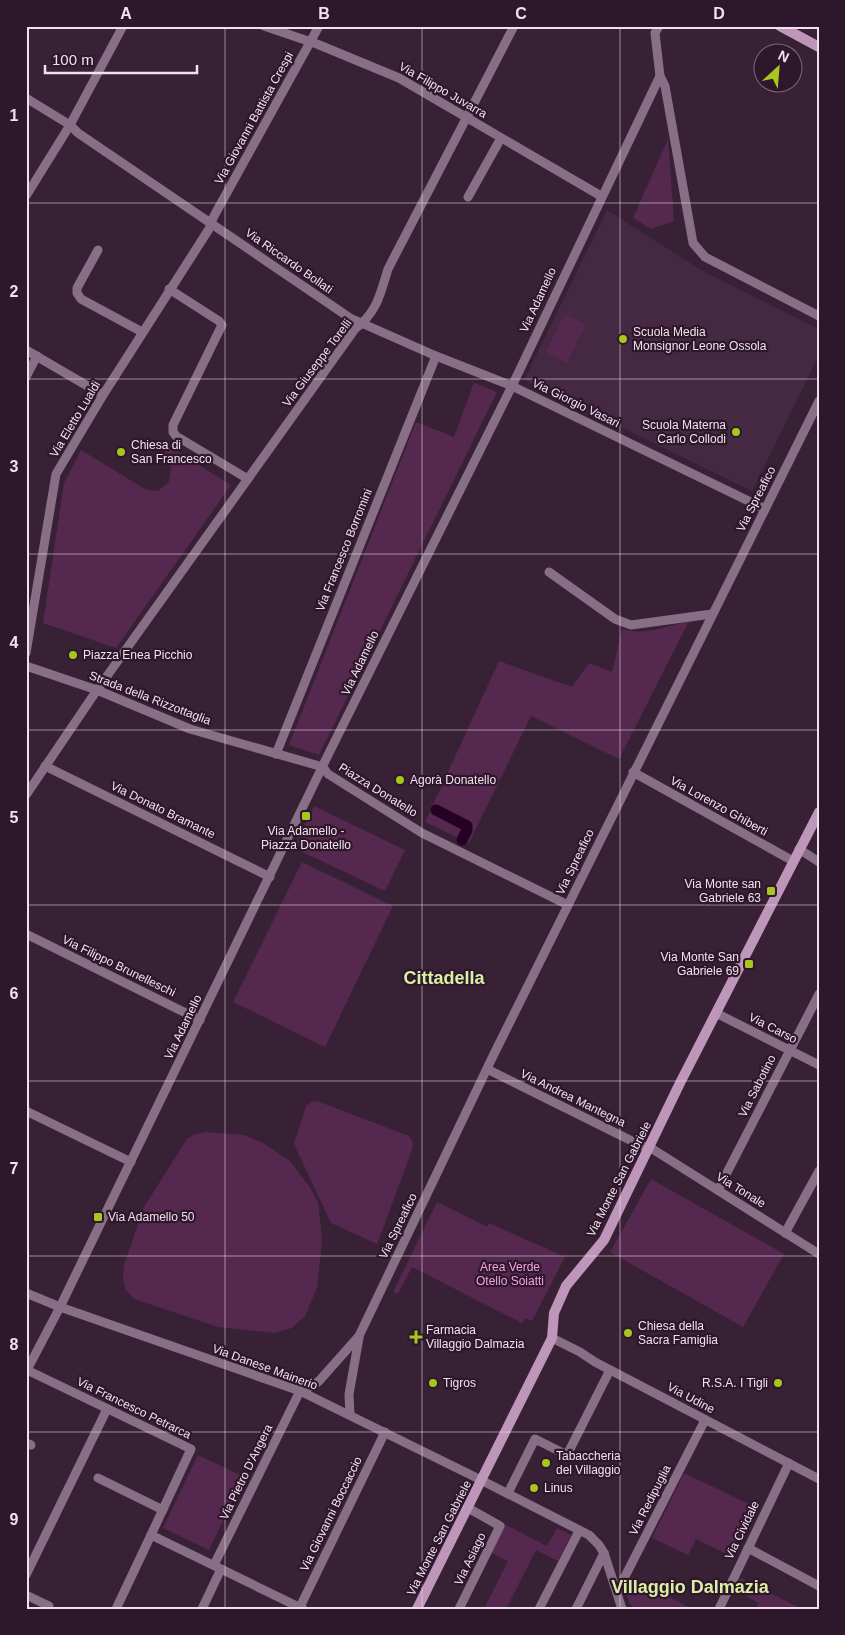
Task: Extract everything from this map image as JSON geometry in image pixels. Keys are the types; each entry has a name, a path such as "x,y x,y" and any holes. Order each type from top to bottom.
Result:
{"street":[{"path":"26,196 70,125 123,26"},
{"name":"Via Filippo Juvarra","path":"264,26 310,42 399,78 601,196"},
{"name":"Via Giovanni Battista Crespi","path":"211,222 319,26"},
{"name":"Via Giuseppe Torelli","path":"26,795 97,690 355,329 372,313 388,269 514,26"},
{"path":"659,26 655,33 660,76 665,86 693,243 705,257 819,316"},
{"path":"780,26 819,47"},
{"name":"Via Adamello","path":"60,1307 323,767 512,386 601,196 660,76"},
{"name":"Via Riccardo Bollati","path":"26,98 70,125 78,133 350,318 436,356 512,386"},
{"path":"468,197 501,138"},
{"name":"Via Eletto Lualdi","path":"26,653 56,474 211,222"},
{"path":"98,250 77,288 77,293 81,299 142,332"},
{"path":"169,289 222,324 174,425 173,432 176,436 248,479"},
{"path":"26,350 103,395"},
{"path":"26,377 37,356"},
{"name":"Via Francesco Borromini","path":"276,754 436,356"},
{"name":"Via Giorgio Vasari","path":"512,386 765,509"},
{"name":"Via Spreafico","path":"350,1415 349,1394 359,1336 487,1069 633,772 819,401"},
{"path":"549,572 615,619 630,626 712,614"},
{"name":"Strada della Rizzottaglia","path":"26,666 97,690 190,729 323,767"},
{"name":"Via Donato Bramante","path":"45,766 270,877"},
{"name":"Piazza Donatello","path":"323,767 328,774 422,833 568,905"},
{"name":"Via Lorenzo Ghiberti","path":"633,772 793,861"},
{"name":"Via Monte San Gabriele","path":"417,1609 552,1338 554,1313 566,1286 604,1240 716,1013 819,812"},
{"path":"799,849 819,862"},
{"name":"Via Filippo Brunelleschi","path":"26,934 200,1020"},
{"name":"Via Sabotino","path":"718,1190 819,994"},
{"name":"Via Carso","path":"716,1013 819,1065"},
{"name":"Via Andrea Mantegna","path":"487,1069 649,1148"},
{"path":"26,1111 131,1162"},
{"name":"Via Tonale","path":"649,1148 819,1254"},
{"path":"785,1233 819,1171"},
{"name":"Via Danese Mainerio","path":"26,1294 300,1391 482,1480 589,1536 599,1545 604,1553"},
{"name":"Via Francesco Petrarca","path":"60,1307 27,1371 191,1449 116,1609"},
{"name":"Via Spreafico","path":"300,1391 319,1381 359,1336"},
{"name":"Via Udine","path":"552,1338 819,1479"},
{"path":"508,1494 535,1439 567,1455 610,1370"},
{"name":"Via Pietro D'Angera","path":"202,1609 217,1567 300,1391"},
{"path":"26,1575 107,1409"},
{"name":"Via Redipuglia","path":"618,1592 705,1420"},
{"name":"Via Giovanni Boccaccio","path":"302,1608 385,1432"},
{"name":"Via Cividale","path":"719,1609 789,1463"},
{"path":"98,1478 163,1510"},
{"name":"Via Asiago","path":"459,1609 500,1526 468,1508"},
{"path":"539,1609 579,1531"},
{"path":"151,1535 302,1608"},
{"path":"748,1548 819,1586"},
{"path":"604,1553 622,1609"},
{"path":"576,1609 604,1553"},
{"path":"26,1595 49,1606"}],"shaded area":[{"name":"Scuola Media Monsignor Leone Ossola","path":"607,210 701,270 819,329 819,355 752,491 524,380"}],"green space":[{"path":"668,139 674,221 651,229 633,218"},
{"path":"565,314 586,324 567,363 546,352"},
{"path":"474,383 497,392 319,755 289,745 416,422 454,437"},
{"path":"171,448 231,485 116,648 43,623 64,483 81,450 145,489 158,491 169,482 171,468 162,454"},
{"path":"689,621 619,759 531,716 469,843 465,841 471,831 471,826 458,815 447,811 444,818 463,827 459,838 425,822 499,661 572,687 589,663 612,672 622,629 647,631"},
{"path":"314,806 405,850 385,891 294,848"},
{"path":"302,862 393,906 325,1047 233,1002"},
{"path":"317,1101 409,1136 413,1142 412,1150 377,1244 331,1223 294,1144 306,1106 311,1102"},
{"path":"206,1132 244,1135 263,1143 290,1161 309,1186 318,1202 322,1240 317,1288 305,1316 292,1328 274,1333 218,1327 134,1299 126,1290 123,1278 124,1265 144,1207 187,1139 195,1134"},
{"path":"651,1179 784,1254 743,1327 610,1252"},
{"name":"Area Verde Otello Soiatti","path":"437,1202 487,1227 489,1223 565,1257 532,1321 525,1318 522,1323 412,1267 398,1294 393,1292"},
{"path":"198,1455 244,1477 209,1550 163,1528"},
{"path":"684,1473 757,1508 733,1557 696,1539 688,1555 652,1538"},
{"path":"504,1524 547,1546 557,1528 571,1535 558,1561 536,1550 506,1609 484,1609 508,1561 490,1552"},
{"path":"632,1577 692,1609 634,1609 627,1597 628,1586"},
{"path":"740,1578 802,1609 756,1609 759,1603 734,1590"}],"waterway":[{"path":"436,810 467,826 462,840"}],"place":[{"name":"Scuola Media Monsignor Leone Ossola","path":"623,339"},
{"name":"Scuola Materna Carlo Collodi","path":"736,432"},
{"name":"Chiesa di San Francesco","path":"121,452"},
{"name":"Piazza Enea Picchio","path":"73,655"},
{"name":"Agorà Donatello","path":"400,780"},
{"name":"Via Adamello - Piazza Donatello","path":"306,816"},
{"name":"Via Monte san Gabriele 63","path":"771,891"},
{"name":"Via Monte San Gabriele 69","path":"749,964"},
{"name":"Via Adamello 50","path":"98,1217"},
{"name":"Chiesa della Sacra Famiglia","path":"628,1333"},
{"name":"Farmacia Villaggio Dalmazia","path":"416,1337"},
{"name":"Tigros","path":"433,1383"},
{"name":"R.S.A. I Tigli","path":"778,1383"},
{"name":"Tabaccheria del Villaggio","path":"546,1463"},
{"name":"Linus","path":"534,1488"}],"district":[{"name":"Cittadella","path":"444,978"},
{"name":"Villaggio Dalmazia","path":"690,1587"}]}
